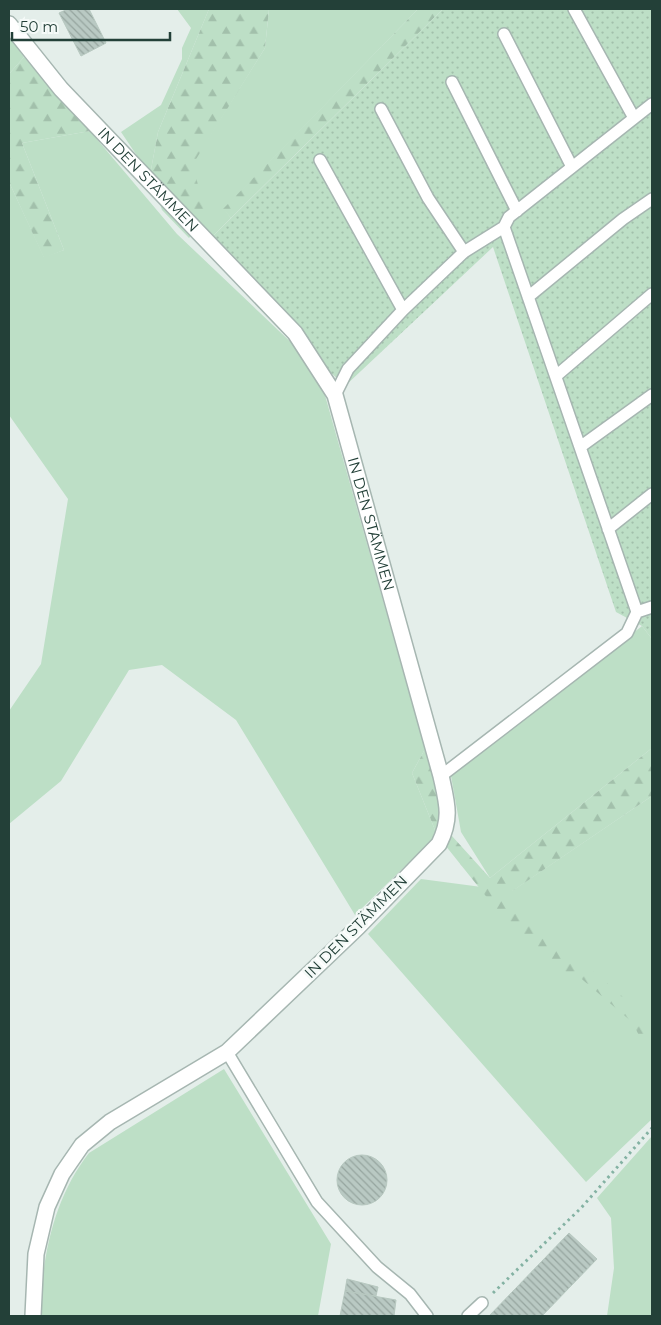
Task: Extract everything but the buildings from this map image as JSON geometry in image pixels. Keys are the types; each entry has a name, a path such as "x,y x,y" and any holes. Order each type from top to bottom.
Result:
{"street":[{"name":"IN DEN STÄMMEN","path":"9,24 61,89 295,333 335,394 448,807 447,829 439,844 358,927 227,1052 110,1122 82,1145 62,1174 47,1207 36,1254 34,1316"}],"lane":[{"path":"574,9 634,118"},
{"path":"504,34 572,167"},
{"path":"452,82 517,211"},
{"path":"335,394 348,369 403,310 464,252 504,227 509,217 652,104"},
{"path":"380,109 428,198 464,252"},
{"path":"320,160 403,310"},
{"path":"528,297 623,219 652,198"},
{"path":"504,227 637,612"},
{"path":"556,376 652,294"},
{"path":"580,447 652,395"},
{"path":"608,529 652,494"},
{"path":"441,776 626,633 637,612 652,607"},
{"path":"227,1052 317,1202 377,1267 410,1294 427,1316"},
{"path":"468,1316 482,1303"}],"path":[{"path":"482,1303 581,1208 652,1128"}],"green space":[{"path":"177,9 209,9 158,132 150,175 121,132 161,105 182,59 182,48 191,28"},
{"path":"209,9 269,9 265,48 193,164 206,219 189,238 162,210 150,175 158,132"},
{"path":"269,9 418,9 224,209 231,218 211,238 199,227 192,164 265,48"},
{"path":"418,9 443,9 231,218 223,209"},
{"path":"443,9 652,9 652,639 642,626 616,612 493,247 345,386 328,370 211,238"},
{"path":"9,36 24,57 9,74"},
{"path":"24,57 90,131 22,143 64,250 44,258 9,182 9,74"},
{"path":"90,131 177,234 317,367 425,749 412,773 437,835 355,915 236,720 162,665 129,670 61,781 9,824 9,711 41,664 68,499 9,415 9,182 44,257 64,250 22,143"},
{"path":"642,626 652,639 652,748 490,878 461,832 451,776"},
{"path":"652,748 652,796 505,896 630,1003 652,1035 652,1040 644,1045 632,1022 577,975 559,970 525,945 437,835 412,773 425,749 452,836 490,878"},
{"path":"652,796 652,1119 586,1182 368,934 421,879 512,891"},
{"path":"224,1069 331,1244 318,1316 40,1316 43,1273 58,1209 66,1190 89,1153"},
{"path":"652,1136 652,1316 607,1316 614,1268 611,1218 597,1198"}]}
